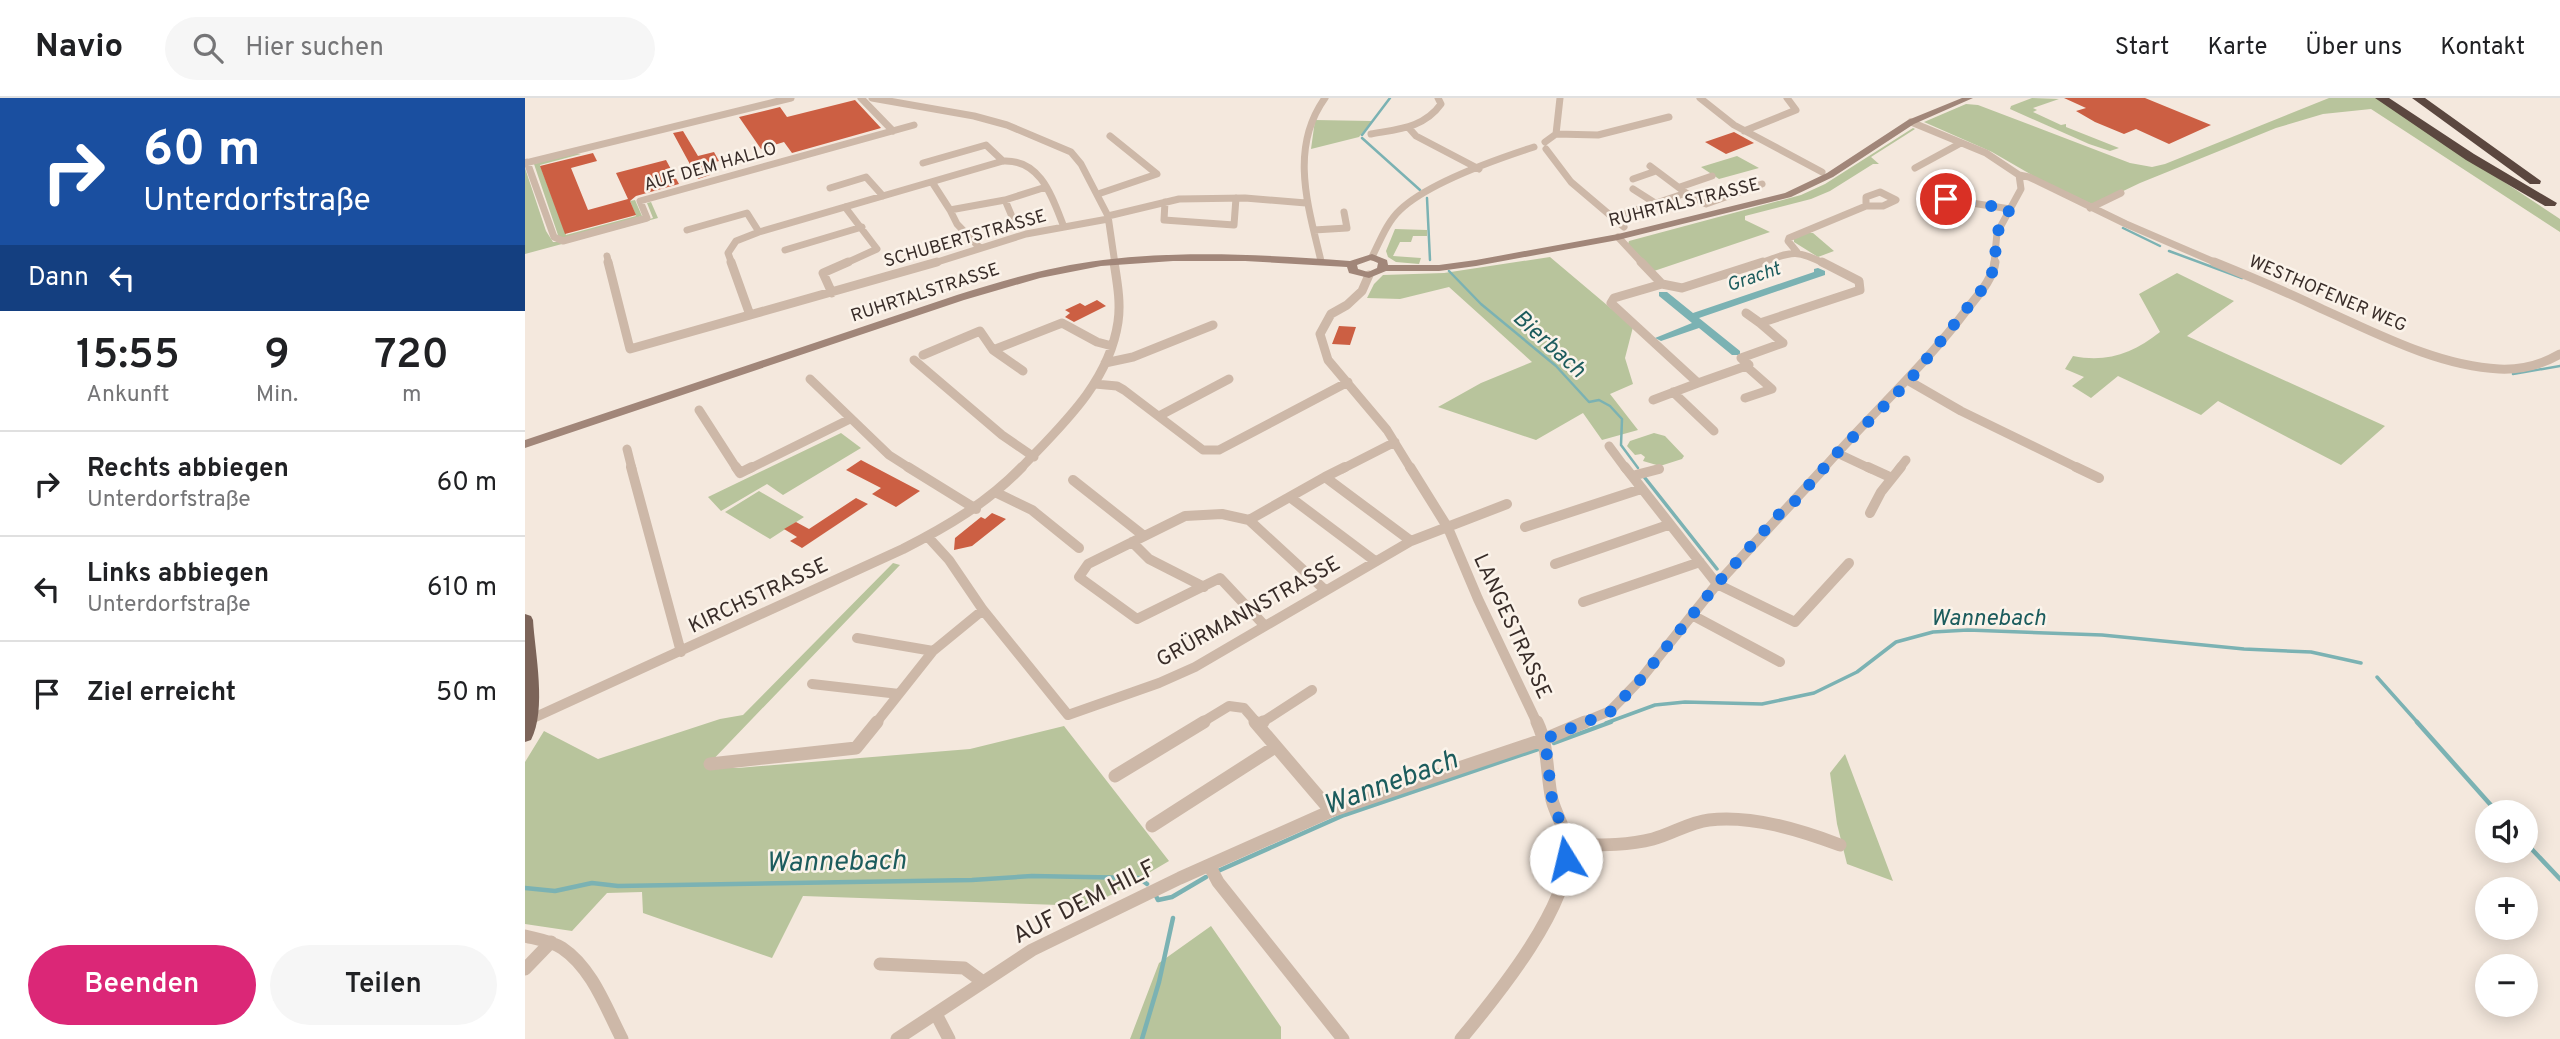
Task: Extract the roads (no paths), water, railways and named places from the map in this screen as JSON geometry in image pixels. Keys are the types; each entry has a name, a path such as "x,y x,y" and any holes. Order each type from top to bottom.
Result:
{"highway":[{"path":"2381,98 2470,156 2557,203"},
{"path":"2399,98 2453,139 2557,203"},
{"path":"2418,98 2497,155 2557,203"}],"main road":[{"name":"RUHRTALSTRASSE","path":"1352,264 1351,268 1357,274 1369,275 1384,268 1457,266 1618,237 1706,217 1808,187 1911,122 1969,98"},
{"name":"RUHRTALSTRASSE","path":"525,444 981,291 1067,269 1116,262 1206,257 1352,264 1372,257"},
{"path":"1372,257 1381,260 1384,268"},
{"path":"525,620 527,727"}],"street":[{"path":"526,162 791,98"},
{"name":"AUF DEM HALLO","path":"727,115 800,98"},
{"path":"861,98 893,131"},
{"name":"KIRCHSTRASSE","path":"527,727 928,537 976,509 997,493 1034,457 1072,416 1095,384 1112,345 1119,310 1116,262 1108,217 1081,164 1070,152 1043,139 974,116 872,98"},
{"path":"1321,261 1306,203 1306,128 1313,110 1325,98"},
{"path":"1371,134 1422,123 1435,114 1441,104 1438,98"},
{"path":"1545,145 1556,134 1560,98"},
{"path":"1700,98 1744,131 1822,172"},
{"path":"1744,131 1796,110 1787,98"},
{"path":"1556,134 1570,137 1600,133 1669,117"},
{"name":"WESTHOFENER WEG","path":"1911,122 1986,153 2019,175 2029,177 2172,246 2351,321 2455,360 2505,369 2549,361 2560,354"},
{"name":"AUF DEM HALLO","path":"526,162 554,237 563,241 647,218 640,201 913,125"},
{"path":"1408,127 1416,136 1479,169"},
{"path":"1098,194 1157,174 1110,136"},
{"path":"1372,257 1392,220 1406,204 1479,169 1534,147 1535,143 1545,145"},
{"path":"1916,168 1961,143"},
{"path":"923,163 986,145 1003,161"},
{"path":"1545,145 1553,162 1574,187 1623,227"},
{"path":"750,315 728,249 736,241 1003,161 1014,158 1032,166 1046,187 1064,227"},
{"path":"1633,179 1653,169 1706,204 1762,184"},
{"name":"AUF DEM HILF","path":"897,1039 1033,950 1213,873 1331,811 1545,739 1610,712 1781,512 1788,509 1837,453 1909,381 1984,287 1994,269 1997,233 2021,189 2019,175"},
{"path":"1612,218 1655,203 1712,176"},
{"path":"830,188 866,177 883,196"},
{"path":"932,182 957,224 980,248"},
{"path":"950,210 1005,200 1046,187"},
{"path":"1633,189 1655,203"},
{"path":"2090,208 2121,193"},
{"path":"1165,202 1164,220 1234,225 1236,198"},
{"name":"SCHUBERTSTRASSE","path":"607,256 630,349 832,293 1026,234 1165,202 1236,198 1306,203"},
{"path":"1946,199 2010,209"},
{"path":"1005,200 1013,219"},
{"path":"1797,252 1788,241 1789,238 1866,206"},
{"path":"832,293 823,273 877,249 845,207"},
{"path":"1314,230 1347,228 1344,212"},
{"path":"687,230 747,213 759,232"},
{"path":"785,250 862,227"},
{"path":"1618,237 1662,284"},
{"path":"1698,383 1611,303 1614,298 1662,284 1682,288 1797,252 1806,253 1859,281 1860,290 1760,323"},
{"name":"LANGESTRASSE","path":"1369,275 1362,291 1347,305 1331,314 1319,334 1328,360 1395,442 1448,528 1478,599 1545,739 1552,799 1568,845"},
{"path":"1746,313 1783,343 1741,358 1749,365 1746,366"},
{"path":"993,350 1062,323 1097,342 1112,345"},
{"path":"1105,363 1129,358 1191,331 1213,325"},
{"path":"1023,371 993,350 980,331 919,357 1002,435 1034,457"},
{"path":"1653,400 1746,366"},
{"path":"1745,398 1772,389 1746,366"},
{"path":"810,379 850,419 911,471 976,509"},
{"path":"1159,416 1229,379"},
{"path":"1909,381 1961,411 2099,478"},
{"path":"1095,384 1117,386 1195,445 1203,450 1219,450 1348,382"},
{"path":"1673,392 1714,431"},
{"path":"699,410 740,473 850,419"},
{"path":"1249,520 1325,477 1395,442"},
{"path":"1609,446 1634,476 1668,526 1717,584 1795,622 1849,563"},
{"path":"628,449 643,516 681,652"},
{"path":"1837,453 1892,478"},
{"path":"1870,513 1906,460"},
{"path":"1634,476 1653,470"},
{"path":"1325,477 1411,541"},
{"path":"1073,480 1144,536"},
{"path":"1525,527 1641,489"},
{"path":"997,493 1032,510 1079,548"},
{"name":"GRÜRMANNSTRASSE","path":"1291,498 1375,561"},
{"path":"1448,528 1507,505"},
{"path":"1265,626 1220,578 1137,619 1079,577 1088,564 1185,516 1202,513 1237,516 1249,520 1325,590"},
{"path":"1555,564 1668,526"},
{"name":"GRÜRMANNSTRASSE","path":"928,537 949,560 983,610 1068,715 1183,672 1411,541 1448,528"},
{"path":"1132,542 1149,559 1204,587"},
{"path":"1583,602 1700,562"},
{"path":"710,764 856,748 933,651 983,610"},
{"path":"1692,615 1780,662"},
{"path":"857,638 933,651"},
{"path":"813,684 899,694"},
{"path":"1258,725 1312,690"},
{"path":"1115,776 1229,706 1244,708 1331,811"},
{"name":"AUF DEM HILF","path":"1152,826 1275,747"},
{"path":"1461,1039 1501,989 1550,914 1565,873 1568,845 1639,842 1665,836 1702,822 1723,819 1820,837 1840,845"},
{"path":"1213,873 1343,1039"},
{"path":"525,936 552,943 563,949 580,967 622,1039"},
{"path":"525,969 552,943"},
{"path":"880,964 964,968 983,982"},
{"path":"936,1014 949,1039"}],"waterway":[{"name":"Bierbach","path":"1362,135 1390,98"},
{"name":"Bierbach","path":"1362,138 1420,190"},
{"name":"Bierbach","path":"1427,198 1430,260"},
{"path":"2123,228 2160,246"},
{"path":"2169,251 2242,278"},
{"name":"Bierbach","path":"1449,271 1481,304 1556,366 1589,402 1599,400 1610,406 1622,419 1621,445 1638,468"},
{"name":"Gracht","path":"1693,316 1821,273 1818,271"},
{"name":"Gracht","path":"1663,294 1700,324"},
{"name":"Gracht","path":"1661,338 1700,324"},
{"name":"Gracht","path":"1700,324 1736,353"},
{"path":"2513,374 2560,366"},
{"name":"Bierbach","path":"1645,478 1717,569"},
{"name":"Wannebach","path":"1606,723 1655,705 1685,702 1762,704 1814,693 1857,672 1896,642 1933,632 1968,630 2102,635 2244,649 2311,652 2361,663"},
{"name":"Wannebach","path":"2377,677 2418,723"},
{"name":"Wannebach","path":"1554,743 1611,722"},
{"name":"Wannebach","path":"2417,722 2486,800"},
{"name":"Wannebach","path":"1218,871 1344,815 1538,749"},
{"name":"Wannebach","path":"2538,856 2560,879"},
{"name":"Wannebach","path":"525,888 555,891 592,883 618,886 972,880 1032,876 1139,878 1147,884"},
{"name":"Wannebach","path":"1156,896 1158,900 1172,897 1206,877"},
{"path":"1142,1039 1159,982 1173,918"}]}
